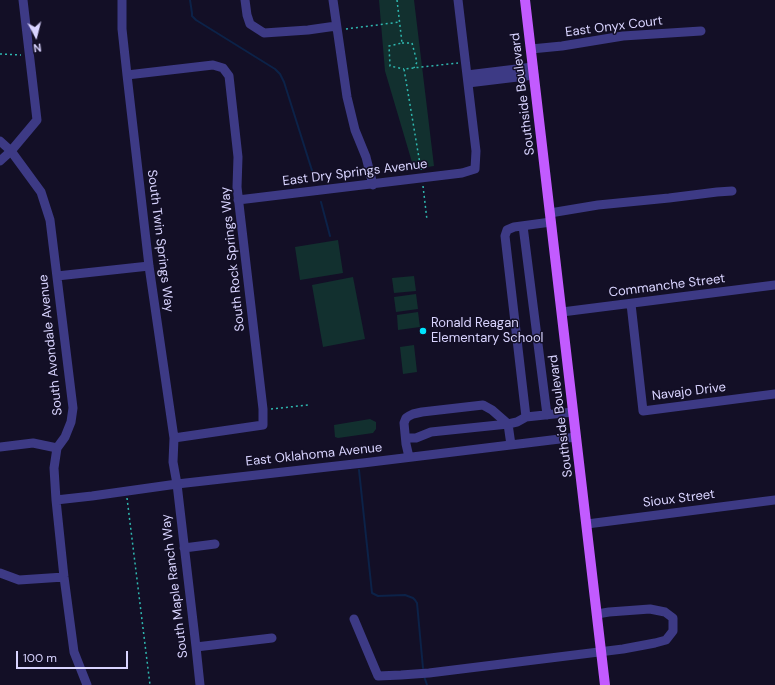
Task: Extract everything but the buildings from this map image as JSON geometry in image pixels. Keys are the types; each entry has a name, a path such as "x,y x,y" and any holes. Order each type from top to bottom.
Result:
{"main road":[{"name":"Southside Boulevard","path":"525,0 606,685"}],"street":[{"path":"0,161 11,151 37,120 23,0"},
{"name":"South Twin Springs Way","path":"122,0 122,29 127,75 149,266 174,438 173,462 177,484"},
{"path":"245,0 250,24 264,33 337,28"},
{"path":"333,0 347,97 355,130 366,157 372,184"},
{"path":"458,0 468,79 533,71"},
{"name":"East Onyx Court","path":"531,49 562,46 623,36 701,31"},
{"name":"South Rock Springs Way","path":"127,75 213,65 223,68 229,76 238,157 238,200 263,409 263,425 174,438"},
{"name":"East Dry Springs Avenue","path":"238,200 462,173 475,169 476,150 468,79"},
{"name":"South Avondale Avenue","path":"0,141 11,151 41,192 50,220 73,408 71,422 65,437 57,448 54,468 56,500 74,652 87,685"},
{"path":"526,417 505,236 507,230 598,205 732,191"},
{"path":"523,226 547,415"},
{"path":"57,276 149,266"},
{"name":"Commanche Street","path":"562,312 775,285"},
{"name":"Navajo Drive","path":"631,304 642,411 775,394"},
{"path":"409,458 404,423 406,418 413,414 422,412 483,405 492,410 508,424 511,445"},
{"path":"406,438 416,438 431,432 508,424 517,422 526,417 573,412"},
{"name":"East Oklahoma Avenue","path":"56,500 177,484 409,458 576,437"},
{"path":"0,447 33,442 57,448"},
{"name":"South Maple Ranch Way","path":"177,484 200,685"},
{"name":"Sioux Street","path":"586,524 775,500"},
{"path":"184,548 215,544"},
{"path":"0,573 19,580 64,576"},
{"path":"354,619 378,676 429,672 622,649 666,640 673,631 673,618 665,612 650,609 597,614"},
{"path":"196,647 272,638"}],"path":[{"path":"397,0 402,43"},
{"path":"337,28 400,22"},
{"path":"414,68 417,62 412,43 402,43 389,46 390,66 404,69 414,68 465,62"},
{"path":"0,54 29,55"},
{"path":"404,69 422,178 427,220"},
{"path":"263,409 308,405"},
{"path":"126,491 150,685"}],"green space":[{"path":"379,0 414,0 434,166 414,169 385,71"},
{"path":"338,240 343,273 300,280 295,247"},
{"path":"414,276 416,291 394,293 392,278"},
{"path":"353,277 365,339 323,347 312,285"},
{"path":"416,294 418,309 396,312 394,297"},
{"path":"418,312 420,327 398,330 397,315"},
{"path":"414,345 417,372 403,374 400,347"},
{"path":"370,419 376,422 376,429 373,433 338,438 335,437 334,425"}],"waterway":[{"path":"190,0 192,16 196,20 275,69 280,74 284,82 315,180"},
{"path":"321,202 330,236"},
{"path":"359,470 372,593 378,596 405,595 415,600 417,603 423,668"},
{"path":"424,676 427,685"}],"place":[{"name":"Ronald Reagan Elementary School","path":"423,331"}]}
